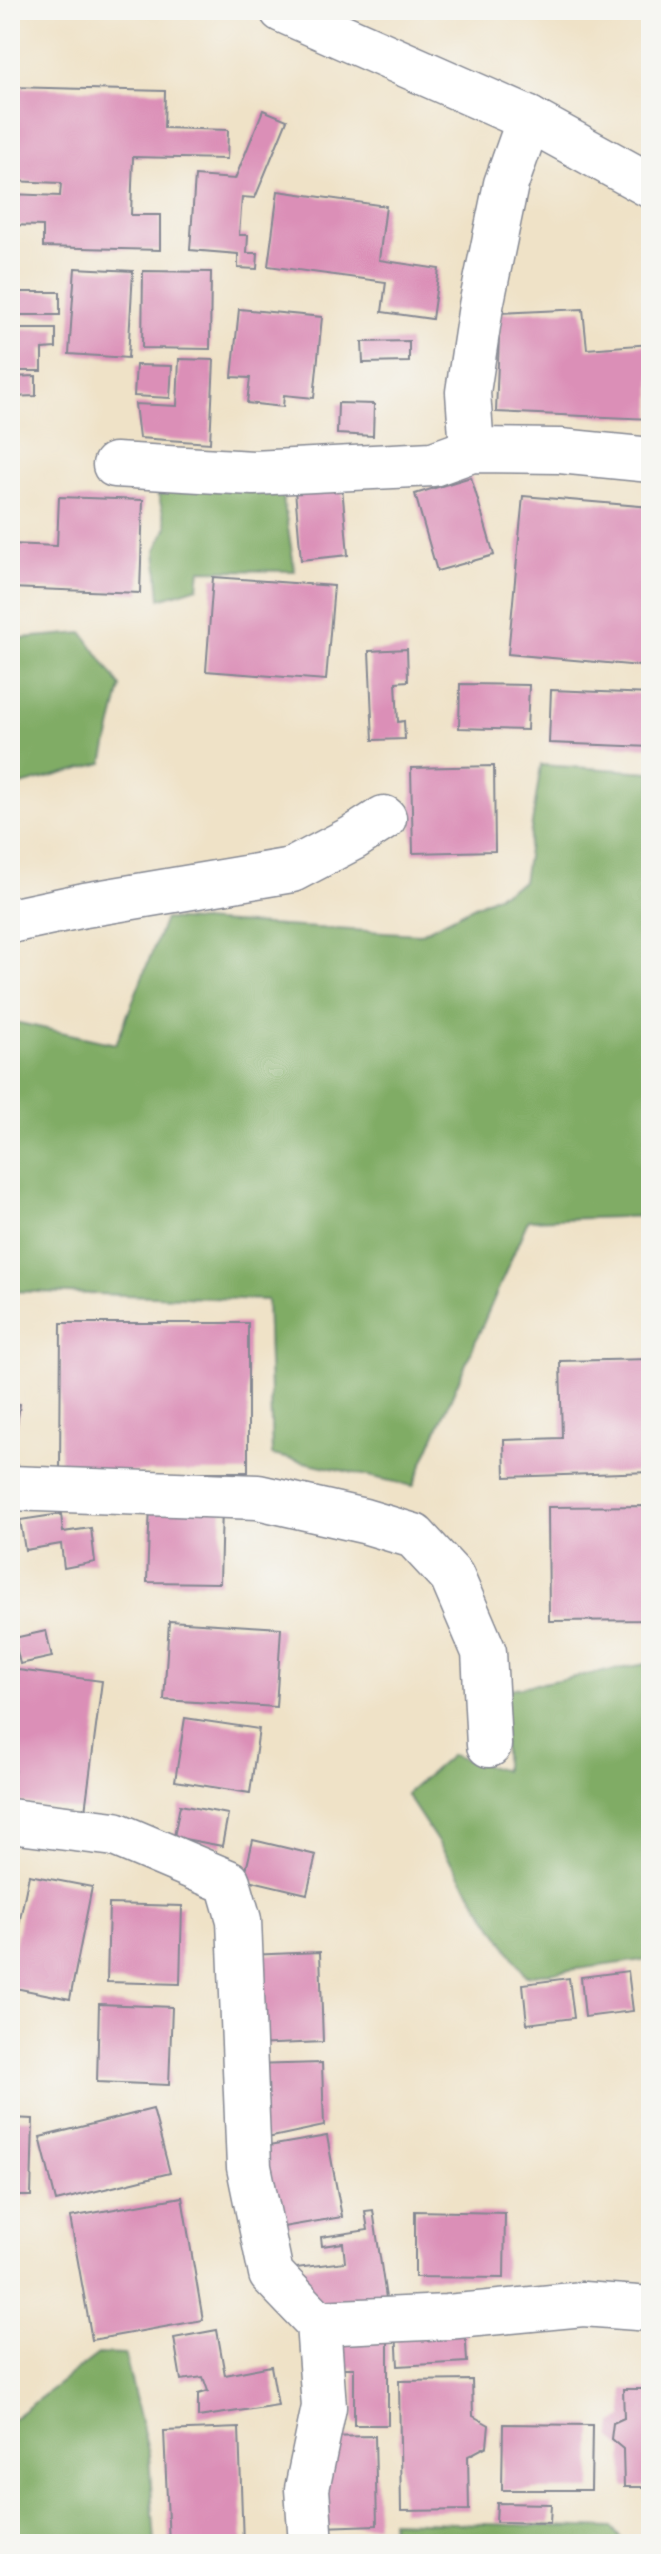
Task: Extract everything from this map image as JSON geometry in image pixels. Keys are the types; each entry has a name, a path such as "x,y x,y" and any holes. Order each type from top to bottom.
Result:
{"street":[{"path":"261,10 334,31"},
{"path":"282,10 529,119 651,186"},
{"path":"472,450 468,392 481,306 506,184 529,119"},
{"path":"115,465 253,473 433,464 472,450 560,451 651,460"},
{"path":"10,921 292,870 384,818"},
{"path":"10,1488 258,1497 364,1521 414,1536 452,1577 484,1652 489,1745"},
{"path":"10,1821 115,1834 228,1882 239,1920 249,2167 261,2228 271,2274 318,2323 324,2407 307,2489 311,2544"},
{"path":"318,2323 447,2317 583,2304 651,2309"}],"green space":[{"path":"176,483 281,486 295,571 200,570 198,587 160,599 156,550 167,527 157,491"},
{"path":"83,633 121,687 103,763 10,788 10,639"},
{"path":"541,765 651,772 651,1216 528,1220 413,1486 272,1455 267,1300 10,1291 10,1021 116,1044 165,919 419,934 523,882"},
{"path":"651,1663 651,1959 526,1976 406,1794 451,1755 504,1771 504,1690"},
{"path":"98,2354 125,2355 149,2455 155,2544 10,2544 10,2421"},
{"path":"391,2521 612,2528 626,2544 393,2544"}],"building":[{"path":"10,87 165,91 164,128 228,130 227,159 133,157 131,215 160,215 160,250 43,247 43,226 10,225 10,194 60,196 61,183 10,181"},
{"path":"263,110 287,120 255,198 242,197 239,235 248,235 247,253 258,253 257,269 238,268 238,254 190,250 195,176 235,179"},
{"path":"278,191 386,206 379,260 439,269 432,319 382,312 386,282 268,266"},
{"path":"75,268 133,271 128,358 69,354"},
{"path":"143,271 211,272 210,349 142,348"},
{"path":"10,272 15,272 16,292 60,292 60,315 10,315"},
{"path":"239,309 322,317 314,398 284,395 283,407 247,403 250,378 232,377"},
{"path":"583,309 587,349 651,344 651,419 496,412 500,313"},
{"path":"10,329 56,329 56,348 42,349 42,371 10,371"},
{"path":"409,341 409,362 363,363 362,342"},
{"path":"179,359 214,360 210,443 139,438 135,404 177,406"},
{"path":"136,365 172,366 170,398 134,396"},
{"path":"36,376 36,396 10,397 10,377"},
{"path":"338,403 374,404 373,436 337,434"},
{"path":"471,477 494,555 437,571 415,494"},
{"path":"342,486 348,555 301,560 295,490"},
{"path":"523,496 651,507 651,667 508,654"},
{"path":"59,497 143,500 140,593 10,588 10,544 57,546"},
{"path":"213,577 334,586 326,680 206,671"},
{"path":"407,649 408,681 396,682 398,722 404,721 405,739 373,740 369,651"},
{"path":"460,684 529,685 527,730 459,728"},
{"path":"551,690 651,694 651,747 549,743"},
{"path":"494,766 495,851 413,853 411,768"},
{"path":"61,1323 248,1323 248,1472 60,1472"},
{"path":"651,1359 651,1472 505,1477 504,1440 562,1438 560,1361"},
{"path":"10,1402 20,1404 12,1458 10,1458"},
{"path":"150,1504 222,1506 220,1583 147,1582"},
{"path":"651,1506 651,1620 549,1621 548,1507"},
{"path":"61,1514 63,1532 91,1528 95,1562 64,1568 61,1544 25,1550 20,1520"},
{"path":"169,1621 281,1628 276,1707 164,1700"},
{"path":"46,1631 52,1657 20,1664 14,1638"},
{"path":"10,1669 102,1681 85,1811 10,1801 15,1767 10,1766"},
{"path":"185,1718 259,1729 250,1793 175,1781"},
{"path":"180,1805 228,1814 222,1846 174,1837"},
{"path":"253,1840 316,1855 307,1894 244,1879"},
{"path":"29,1875 92,1887 70,1999 10,1987 10,1968"},
{"path":"109,1904 182,1906 180,1984 107,1982"},
{"path":"320,1952 323,2042 252,2045 248,1955"},
{"path":"628,1971 633,2011 585,2017 581,1977"},
{"path":"569,1978 574,2018 527,2024 523,1984"},
{"path":"99,2004 172,2007 169,2085 97,2082"},
{"path":"322,2063 324,2126 258,2140 251,2065"},
{"path":"153,2109 170,2173 56,2201 40,2137"},
{"path":"10,2118 33,2119 31,2196 10,2196"},
{"path":"327,2136 342,2217 277,2228 263,2147"},
{"path":"182,2197 203,2320 92,2340 70,2217"},
{"path":"373,2210 386,2298 318,2308 296,2268 345,2262 343,2243 322,2246 321,2237 368,2230 365,2211"},
{"path":"415,2211 505,2213 504,2278 415,2277"},
{"path":"465,2325 467,2362 398,2366 396,2330"},
{"path":"217,2330 225,2375 271,2366 278,2405 198,2417 198,2394 208,2391 203,2377 181,2380 174,2338"},
{"path":"329,2336 388,2336 388,2425 354,2425 354,2368 329,2368"},
{"path":"472,2380 473,2416 489,2425 487,2446 468,2456 469,2510 401,2511 399,2381"},
{"path":"623,2389 651,2389 651,2487 624,2487 623,2449 611,2439 613,2423 624,2418"},
{"path":"503,2424 592,2425 591,2490 502,2490"},
{"path":"239,2428 243,2544 169,2544 164,2431"},
{"path":"375,2436 377,2525 322,2527 320,2437"},
{"path":"497,2503 551,2504 550,2523 496,2522"},
{"path":"647,2516 651,2516 651,2544 647,2544"}]}
